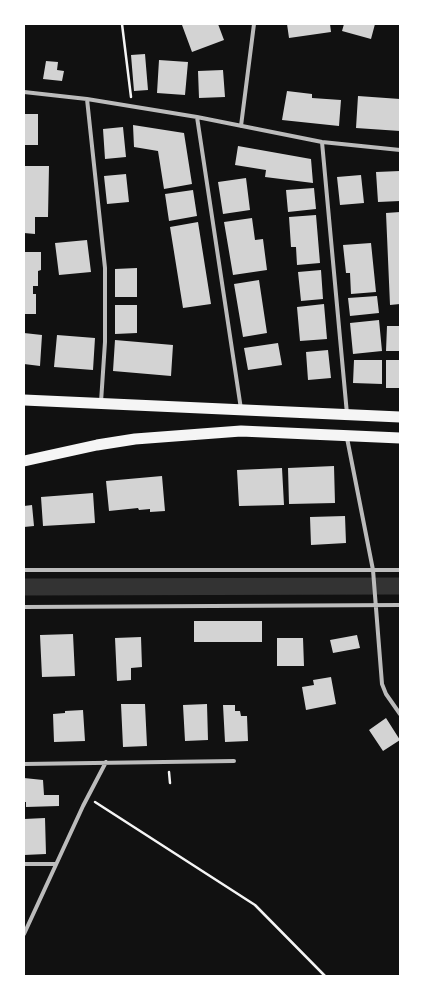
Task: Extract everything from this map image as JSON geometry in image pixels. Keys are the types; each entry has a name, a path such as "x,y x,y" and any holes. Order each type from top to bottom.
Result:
{"highway":[{"path":"24,400 400,417"},
{"path":"24,461 97,445 167,435 241,431 400,438"}],"street":[{"path":"241,126 254,24"},
{"path":"24,92 132,106 197,117 322,142 400,150"},
{"path":"87,99 105,268 105,342 101,403"},
{"path":"197,117 241,409"},
{"path":"322,142 348,414"},
{"path":"347,435 373,570 382,684 386,694 400,714"},
{"path":"24,570 400,570"},
{"path":"24,607 400,606"},
{"path":"24,934 56,864 106,762"},
{"path":"24,764 106,762 234,762"},
{"path":"24,864 56,864"}],"path":[{"path":"122,24 132,106"},
{"path":"88,797 255,905 325,976"}],"building":[{"path":"218,24 224,40 192,52 182,25"},
{"path":"287,24 330,24 331,32 289,38"},
{"path":"344,24 375,24 371,39 342,31"},
{"path":"145,54 148,90 134,91 131,55"},
{"path":"159,60 188,62 185,95 157,93"},
{"path":"46,61 58,62 57,70 64,71 62,81 43,79"},
{"path":"223,70 225,97 199,98 198,71"},
{"path":"287,91 312,94 312,98 341,100 339,126 282,120"},
{"path":"358,96 400,99 400,131 356,128"},
{"path":"24,114 38,114 38,145 24,145"},
{"path":"133,125 184,133 192,184 164,189 158,151 134,147"},
{"path":"123,127 126,157 105,159 103,129"},
{"path":"238,146 311,159 313,183 265,177 266,170 235,165"},
{"path":"24,166 49,166 48,217 35,217 35,234 24,233"},
{"path":"400,171 400,201 378,202 376,172"},
{"path":"126,174 129,202 107,204 104,176"},
{"path":"361,175 364,203 340,205 337,177"},
{"path":"246,178 250,210 223,214 218,182"},
{"path":"314,188 316,209 288,212 286,190"},
{"path":"193,190 197,216 169,221 165,194"},
{"path":"400,212 400,304 390,305 386,213"},
{"path":"316,215 320,263 297,265 296,247 291,247 289,217"},
{"path":"252,218 255,240 263,239 267,270 233,275 224,222"},
{"path":"198,222 211,304 183,308 170,227"},
{"path":"87,240 91,272 59,275 55,243"},
{"path":"371,243 376,292 351,294 350,273 346,273 343,245"},
{"path":"24,252 41,252 41,270 38,271 38,286 33,286 33,294 36,294 36,314 24,314"},
{"path":"137,268 137,297 115,297 115,269"},
{"path":"321,270 323,299 301,301 298,272"},
{"path":"259,280 267,333 243,337 234,284"},
{"path":"377,296 379,313 350,316 348,298"},
{"path":"324,304 327,339 300,341 297,307"},
{"path":"115,305 137,305 137,333 115,334"},
{"path":"379,320 382,351 353,354 350,323"},
{"path":"387,326 400,326 400,351 386,351"},
{"path":"24,333 42,335 40,366 24,364"},
{"path":"57,335 95,338 93,370 54,367"},
{"path":"115,340 173,345 171,376 113,371"},
{"path":"278,343 282,365 248,370 244,348"},
{"path":"328,350 331,378 308,380 306,352"},
{"path":"354,360 382,360 382,384 353,383"},
{"path":"386,360 400,360 400,388 386,388"},
{"path":"334,466 335,503 289,504 288,468"},
{"path":"282,468 284,505 239,506 237,470"},
{"path":"162,476 165,511 150,512 150,509 139,510 138,508 109,511 106,481"},
{"path":"93,493 95,523 43,526 41,497"},
{"path":"32,505 34,526 24,527 24,506"},
{"path":"345,516 346,543 311,545 310,517"},
{"path":"194,621 262,621 262,642 194,642"},
{"path":"73,634 75,676 42,677 40,635"},
{"path":"357,635 360,648 333,653 330,640"},
{"path":"141,637 142,667 131,668 131,680 117,681 115,638"},
{"path":"277,638 303,638 304,666 277,666"},
{"path":"331,677 336,704 306,710 302,687 314,685 313,680"},
{"path":"121,704 145,704 147,746 123,747"},
{"path":"207,704 208,740 185,741 183,705"},
{"path":"223,705 235,705 235,711 240,711 241,716 247,716 248,741 225,742"},
{"path":"83,710 85,741 54,742 53,714 65,713 65,711"},
{"path":"386,718 400,740 383,751 369,730"},
{"path":"24,778 43,780 44,795 59,795 59,806 26,807 26,802 24,802"},
{"path":"45,818 46,854 24,855 24,819"}],"waterway":[{"path":"24,587 400,586"}]}
